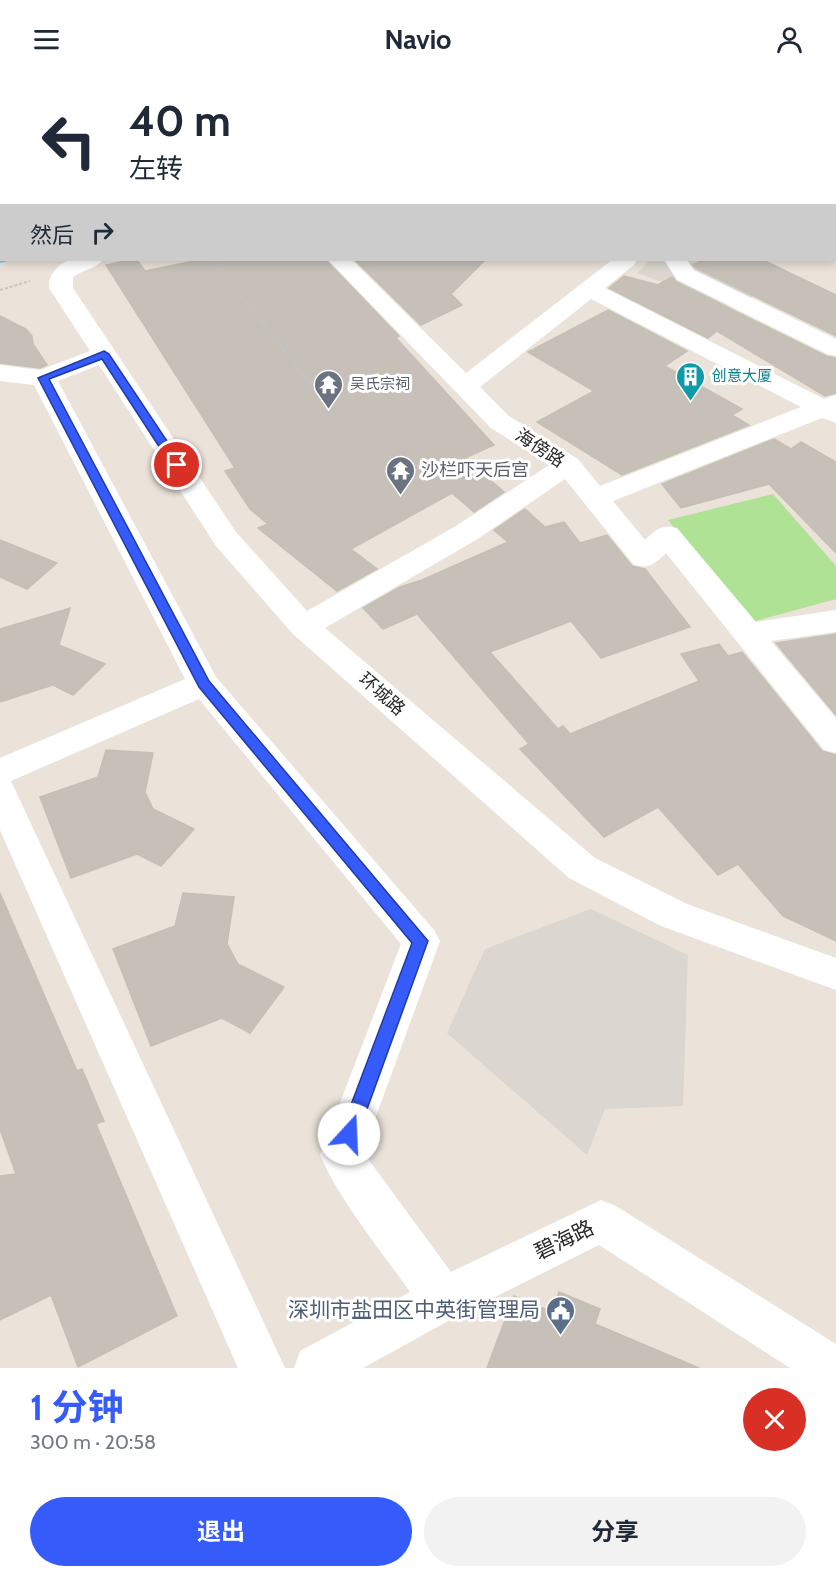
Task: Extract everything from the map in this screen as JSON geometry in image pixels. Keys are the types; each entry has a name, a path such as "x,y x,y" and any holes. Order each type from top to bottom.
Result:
{"street":[{"name":"海傍路","path":"340,261 500,422 568,465 644,558 667,535 836,741"},
{"path":"464,387 588,289 653,264 836,349"},
{"name":"环城路","path":"78,265 59,283 61,288 226,539 304,627 582,868 620,891 661,910 836,974"},
{"path":"588,289 832,409"},
{"path":"0,373 43,378 104,354"},
{"path":"43,378 204,684 421,941 341,1155 443,1299"},
{"path":"596,498 832,409"},
{"path":"304,627 466,533 568,465"},
{"path":"747,634 836,621"},
{"path":"0,772 204,684"},
{"path":"0,790 262,1368"},
{"name":"碧海路","path":"317,1368 443,1299 601,1221 832,1368"}],"path":[{"path":"216,261 331,410"}],"green space":[{"path":"773,494 836,566 836,599 748,623 668,520"}],"shaded area":[{"path":"649,261 697,261 754,296 737,309 637,273"},
{"path":"591,909 688,955 683,1106 605,1109 587,1155 447,1033 485,949"}],"building":[{"path":"138,261 145,271 194,261 327,261 399,336 396,338 494,445 465,458 504,492 474,512 452,493 351,549 377,569 337,591 258,528 268,524 250,509 225,471 235,468 106,265"},
{"path":"356,261 484,261 451,294 462,305 421,325"},
{"path":"700,261 765,261 836,295 836,336 696,268 693,265"},
{"path":"624,276 658,285 672,277 676,282 826,356 836,358 836,393 825,396 717,331 708,338 609,288"},
{"name":"创意大厦","path":"608,310 687,351 665,366 742,409 732,415 749,425 622,475 537,422 594,391 528,352"},
{"path":"0,316 26,329 47,365 40,368 0,363"},
{"path":"774,439 791,449 801,442 836,462 836,553 769,484 681,508 662,484"},
{"path":"525,509 545,527 564,522 580,543 607,535 632,566 645,569 690,627 601,658 571,621 490,652 558,729 563,726 570,734 699,681 681,654 719,644 728,656 742,652 822,751 836,755 836,941 783,916 738,864 718,875 658,807 604,837 520,749 529,744 417,614 383,629 363,608 400,587 422,580 508,542 494,530"},
{"path":"0,540 57,563 27,589 0,577"},
{"path":"70,608 59,645 105,664 73,695 53,685 0,702 0,629"},
{"path":"836,634 836,715 776,643"},
{"path":"106,750 153,753 145,792 153,809 194,829 161,866 137,854 71,878 40,797 98,777"},
{"path":"0,893 77,1071 82,1069 104,1121 96,1124 177,1316 78,1367 51,1295 0,1320 0,1176 16,1174 0,1129"},
{"path":"183,893 234,897 227,944 238,964 284,987 250,1033 222,1018 151,1046 113,949 175,926"},
{"name":"深圳市盐田区中英街管理局","path":"559,1292 600,1309 595,1324 699,1368 487,1368 514,1296 552,1312"}],"place":[{"name":"创意大厦","path":"691,402"},
{"name":"吴氏宗祠","path":"329,410"},
{"name":"沙栏吓天后宫","path":"400,496"},
{"name":"深圳市盐田区中英街管理局","path":"561,1336"}],"route":[{"path":"177,465 104,354 43,378 204,684 421,941 349,1134"}]}
